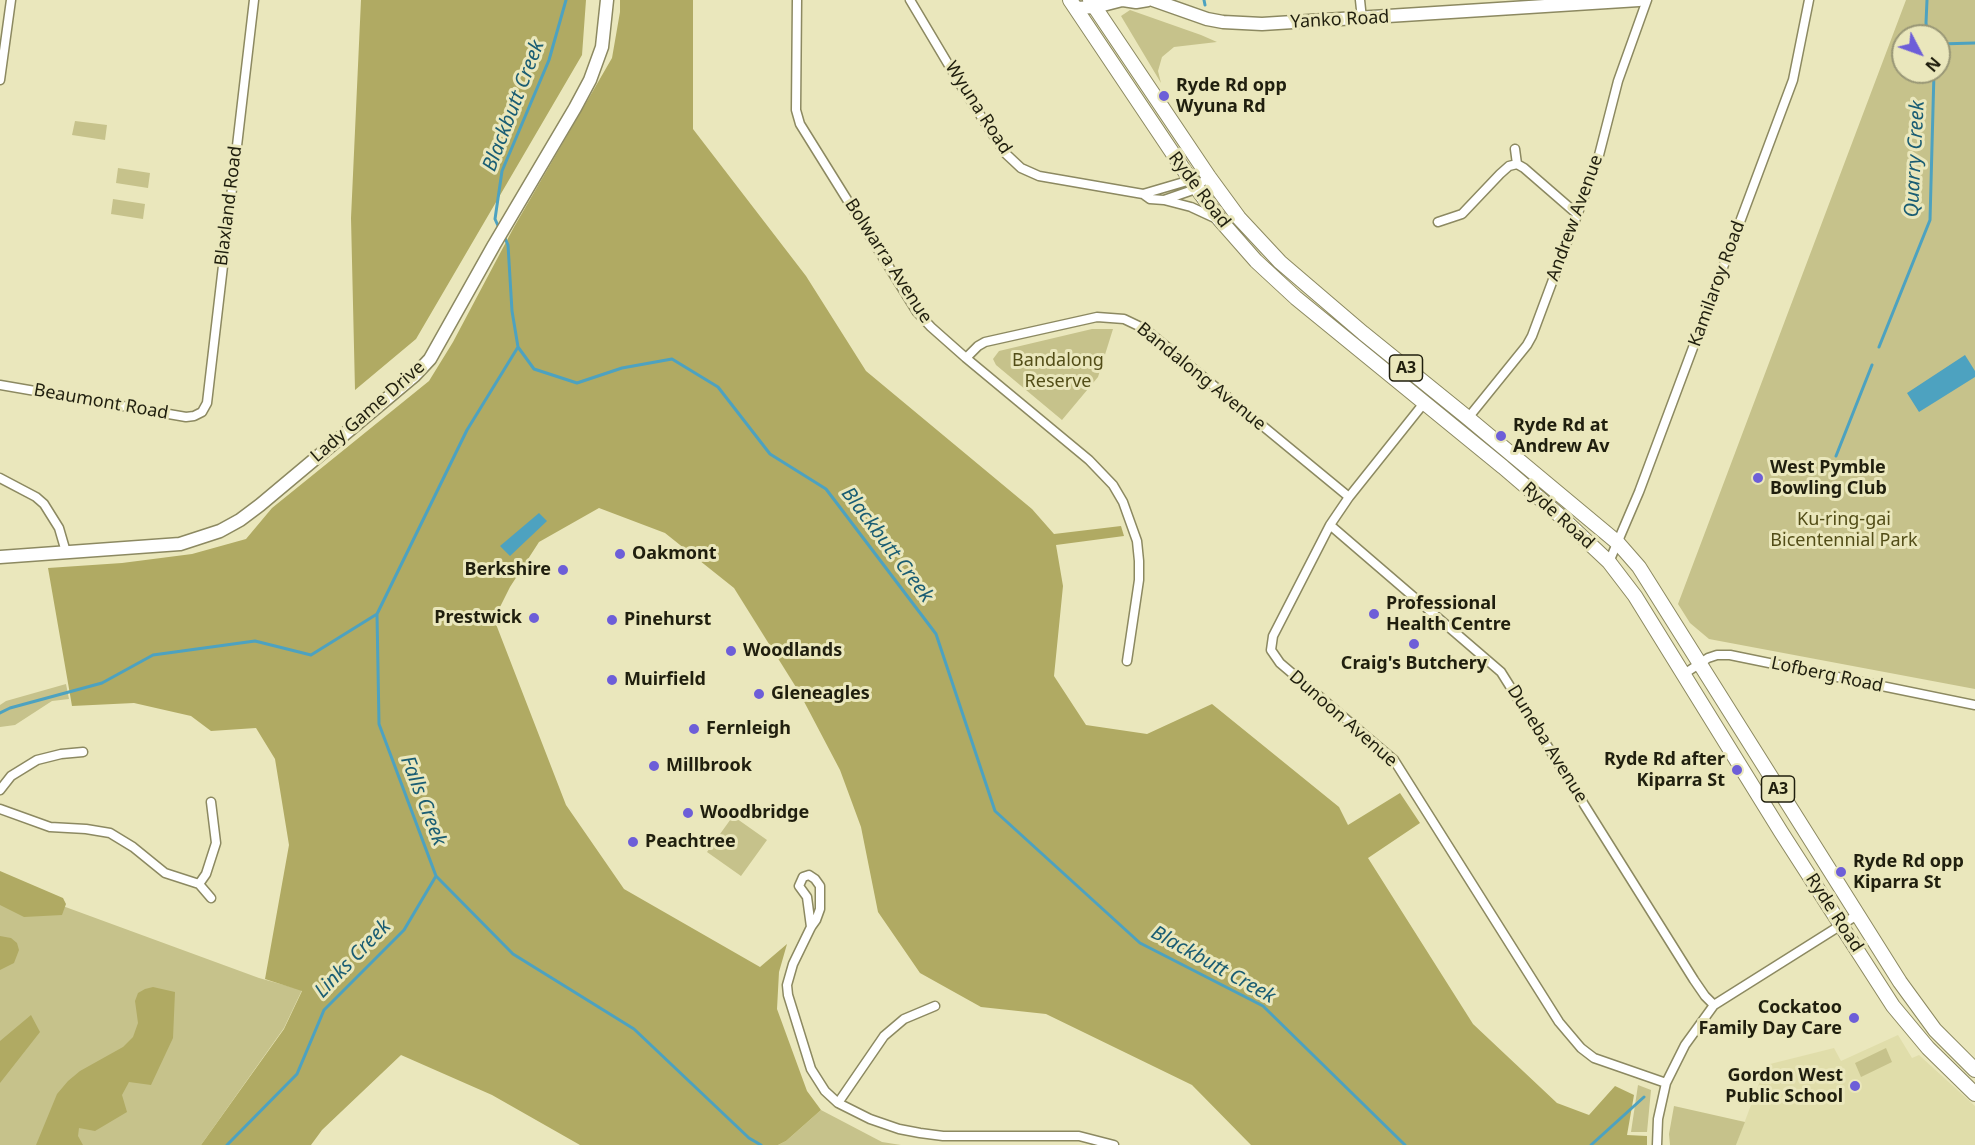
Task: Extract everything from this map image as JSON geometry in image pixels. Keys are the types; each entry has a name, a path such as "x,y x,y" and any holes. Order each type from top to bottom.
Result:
{"highway":[{"name":"Ryde Road","path":"1091,2 1209,177 1239,218 1280,262 1618,543 1650,582 1920,1012 1975,1070"},
{"name":"Ryde Road","path":"1073,4 1192,183 1220,220 1256,261 1551,508 1608,562 1635,596 1781,832 1904,1020 1975,1094"}],"main road":[{"name":"Lady Game Drive","path":"0,557 180,544 220,531 240,520 405,383 430,358 590,80 602,47 608,0"},
{"path":"1073,4 1148,0"},
{"name":"Yanko Road","path":"1153,0 1192,15 1223,22 1262,24 1638,0"}],"street":[{"path":"0,80 11,0"},
{"name":"Blaxland Road","path":"202,412 207,403 254,0"},
{"name":"Bolwarra Avenue","path":"797,0 796,110 800,124 918,312 931,327 966,358 1089,460 1113,485 1123,502 1137,541 1139,561 1139,580 1128,661"},
{"name":"Wyuna Road","path":"910,0 960,84 1012,161 1030,173 1040,176 1143,194 1150,199 1191,207 1220,220"},
{"path":"1360,0 1362,19"},
{"name":"Andrew Avenue","path":"1468,418 1527,345 1598,159 1618,81 1647,0"},
{"name":"Kamilaroy Road","path":"1608,562 1652,459 1793,80 1809,0"},
{"path":"1515,149 1517,164"},
{"path":"1438,222 1462,214 1500,174 1509,166 1517,164 1577,214"},
{"name":"Wyuna Road","path":"1143,194 1209,177"},
{"name":"Wyuna Road","path":"1164,200 1190,191 1192,183"},
{"name":"Bandalong Avenue","path":"966,358 985,342 1097,317 1118,318 1135,323 1349,497"},
{"name":"Beaumont Road","path":"0,385 186,417 202,412"},
{"name":"Dunoon Avenue","path":"1424,403 1349,497 1330,525 1273,636 1271,650 1274,657 1394,760 1559,1022 1581,1048 1594,1058 1666,1083"},
{"path":"0,478 36,497 44,504 59,528 66,552"},
{"name":"Duneba Avenue","path":"1330,525 1502,672 1694,980 1714,1005"},
{"name":"Lofberg Road","path":"1684,674 1717,655 1730,655 1975,705"},
{"path":"0,790 11,776 37,760 83,752"},
{"path":"198,884 206,874 216,843 211,802"},
{"path":"0,809 50,827 86,828 110,833 165,873 198,884 211,898"},
{"path":"811,927 807,897 799,886 803,877 809,875 820,886 821,900 816,921 789,975 788,995 811,1069 825,1091 838,1103 870,1119 899,1129 920,1133 943,1136 1079,1136 1114,1145"},
{"path":"1657,1145 1658,1119 1666,1083 1686,1045 1714,1005 1857,915"},
{"path":"838,1103 890,1030 913,1014 935,1006"}],"shaded area":[{"path":"361,0 586,0 582,55 416,339 355,390 351,218"},
{"path":"620,0 693,0 693,129 806,276 866,371 1032,509 1054,534 1121,526 1124,536 1056,545 1063,586 1054,676 1086,725 1147,734 1212,704 1339,807 1348,825 1400,793 1420,823 1368,858 1473,1024 1557,1103 1589,1115 1615,1086 1634,1095 1627,1135 1647,1136 1647,1145 1251,1145 1192,1085 1046,1014 981,1007 920,973 878,912 861,827 840,770 799,692 734,588 665,533 599,508 539,542 510,587 494,619 566,805 624,889 760,967 787,944 779,972 777,1009 807,1091 821,1110 786,1141 778,1145 580,1145 492,1095 401,1055 322,1130 311,1145 201,1145 284,1029 302,991 265,979 289,845 275,759 256,728 211,731 191,716 134,703 72,706 48,568 122,563 192,554 246,539 272,508 429,381 453,342 514,227 612,58"},
{"path":"0,871 63,898 66,904 62,915 24,917 0,905"},
{"path":"0,936 11,938 17,943 19,950 14,963 0,970"},
{"path":"153,987 175,992 173,1038 151,1085 129,1082 122,1095 127,1112 95,1131 79,1128 78,1136 83,1145 36,1145 57,1094 68,1081 80,1071 123,1047 133,1037 138,1023 135,1001 138,993"},
{"path":"31,1015 40,1032 0,1083 0,1041"},
{"name":"Gordon West Public School","path":"1898,1035 1912,1058 1919,1055 1975,1106 1975,1145 1736,1145 1766,1065 1834,1048 1841,1061"}],"green space":[{"name":"Ku-ring-gai Bicentennial Park","path":"1906,0 1975,0 1975,689 1709,639 1690,623 1678,604 1891,40 1891,84 1951,84 1951,24 1897,24"},
{"path":"1130,10 1217,42 1174,47 1162,57 1158,71 1161,83 1121,16"},
{"path":"75,121 107,125 105,140 72,135"},
{"path":"118,168 150,173 148,188 116,183"},
{"path":"113,199 145,204 143,219 111,214"},
{"name":"Bandalong Reserve","path":"1092,329 1113,329 1098,377 1062,420 996,365 993,359 999,351"},
{"path":"66,684 69,699 52,701 15,725 0,727 0,705 6,701"},
{"path":"733,816 767,840 741,876 707,852"},
{"path":"0,883 259,978 302,990 284,1028 201,1145 0,1145"},
{"path":"1886,1048 1892,1062 1861,1077 1855,1063"},
{"path":"1638,1085 1651,1090 1647,1132 1631,1132"},
{"path":"1674,1106 1745,1122 1736,1145 1670,1145 1669,1134"},
{"path":"821,1110 882,1142 901,1145 778,1145 786,1141"}],"water":[{"path":"1965,355 1975,371 1975,377 1919,412 1907,393"},
{"path":"539,513 547,521 510,556 500,546"}],"waterway":[{"name":"Blackbutt Creek","path":"499,228 495,219 502,171 549,60 566,0"},
{"path":"1204,0 1205,5"},
{"name":"Quarry Creek","path":"1926,24 1927,0"},
{"path":"1951,44 1975,43"},
{"name":"Quarry Creek","path":"1879,347 1930,220 1934,84"},
{"name":"Blackbutt Creek","path":"504,236 508,245 512,311 518,347 534,369 577,383 622,368 672,359 718,387 770,454 826,489 936,634 995,811 1140,943 1263,1006 1405,1145"},
{"name":"Falls Creek","path":"518,347 467,430 377,614 379,724 436,876 513,954 634,1029 749,1138 761,1145"},
{"name":"Quarry Creek","path":"1836,456 1872,365"},
{"path":"0,713 10,708 102,683 153,655 255,641 311,655 377,614"},
{"name":"Links Creek","path":"227,1145 297,1074 324,1010 404,930 436,876"},
{"path":"1591,1145 1644,1097"}],"place":[{"name":"Ryde Rd opp Wyuna Rd","path":"1164,96"},
{"name":"Ryde Rd at Andrew Av","path":"1501,436"},
{"name":"West Pymble Bowling Club","path":"1758,478"},
{"name":"Oakmont","path":"620,554"},
{"name":"Berkshire","path":"563,570"},
{"name":"Professional Health Centre","path":"1374,614"},
{"name":"Prestwick","path":"534,618"},
{"name":"Pinehurst","path":"612,620"},
{"name":"Craig's Butchery","path":"1414,644"},
{"name":"Woodlands","path":"731,651"},
{"name":"Muirfield","path":"612,680"},
{"name":"Gleneagles","path":"759,694"},
{"name":"Fernleigh","path":"694,729"},
{"name":"Millbrook","path":"654,766"},
{"name":"Ryde Rd after Kiparra St","path":"1737,770"},
{"name":"Woodbridge","path":"688,813"},
{"name":"Peachtree","path":"633,842"},
{"name":"Ryde Rd opp Kiparra St","path":"1841,872"},
{"name":"Cockatoo Family Day Care","path":"1854,1018"},
{"name":"Gordon West Public School","path":"1855,1086"}]}
